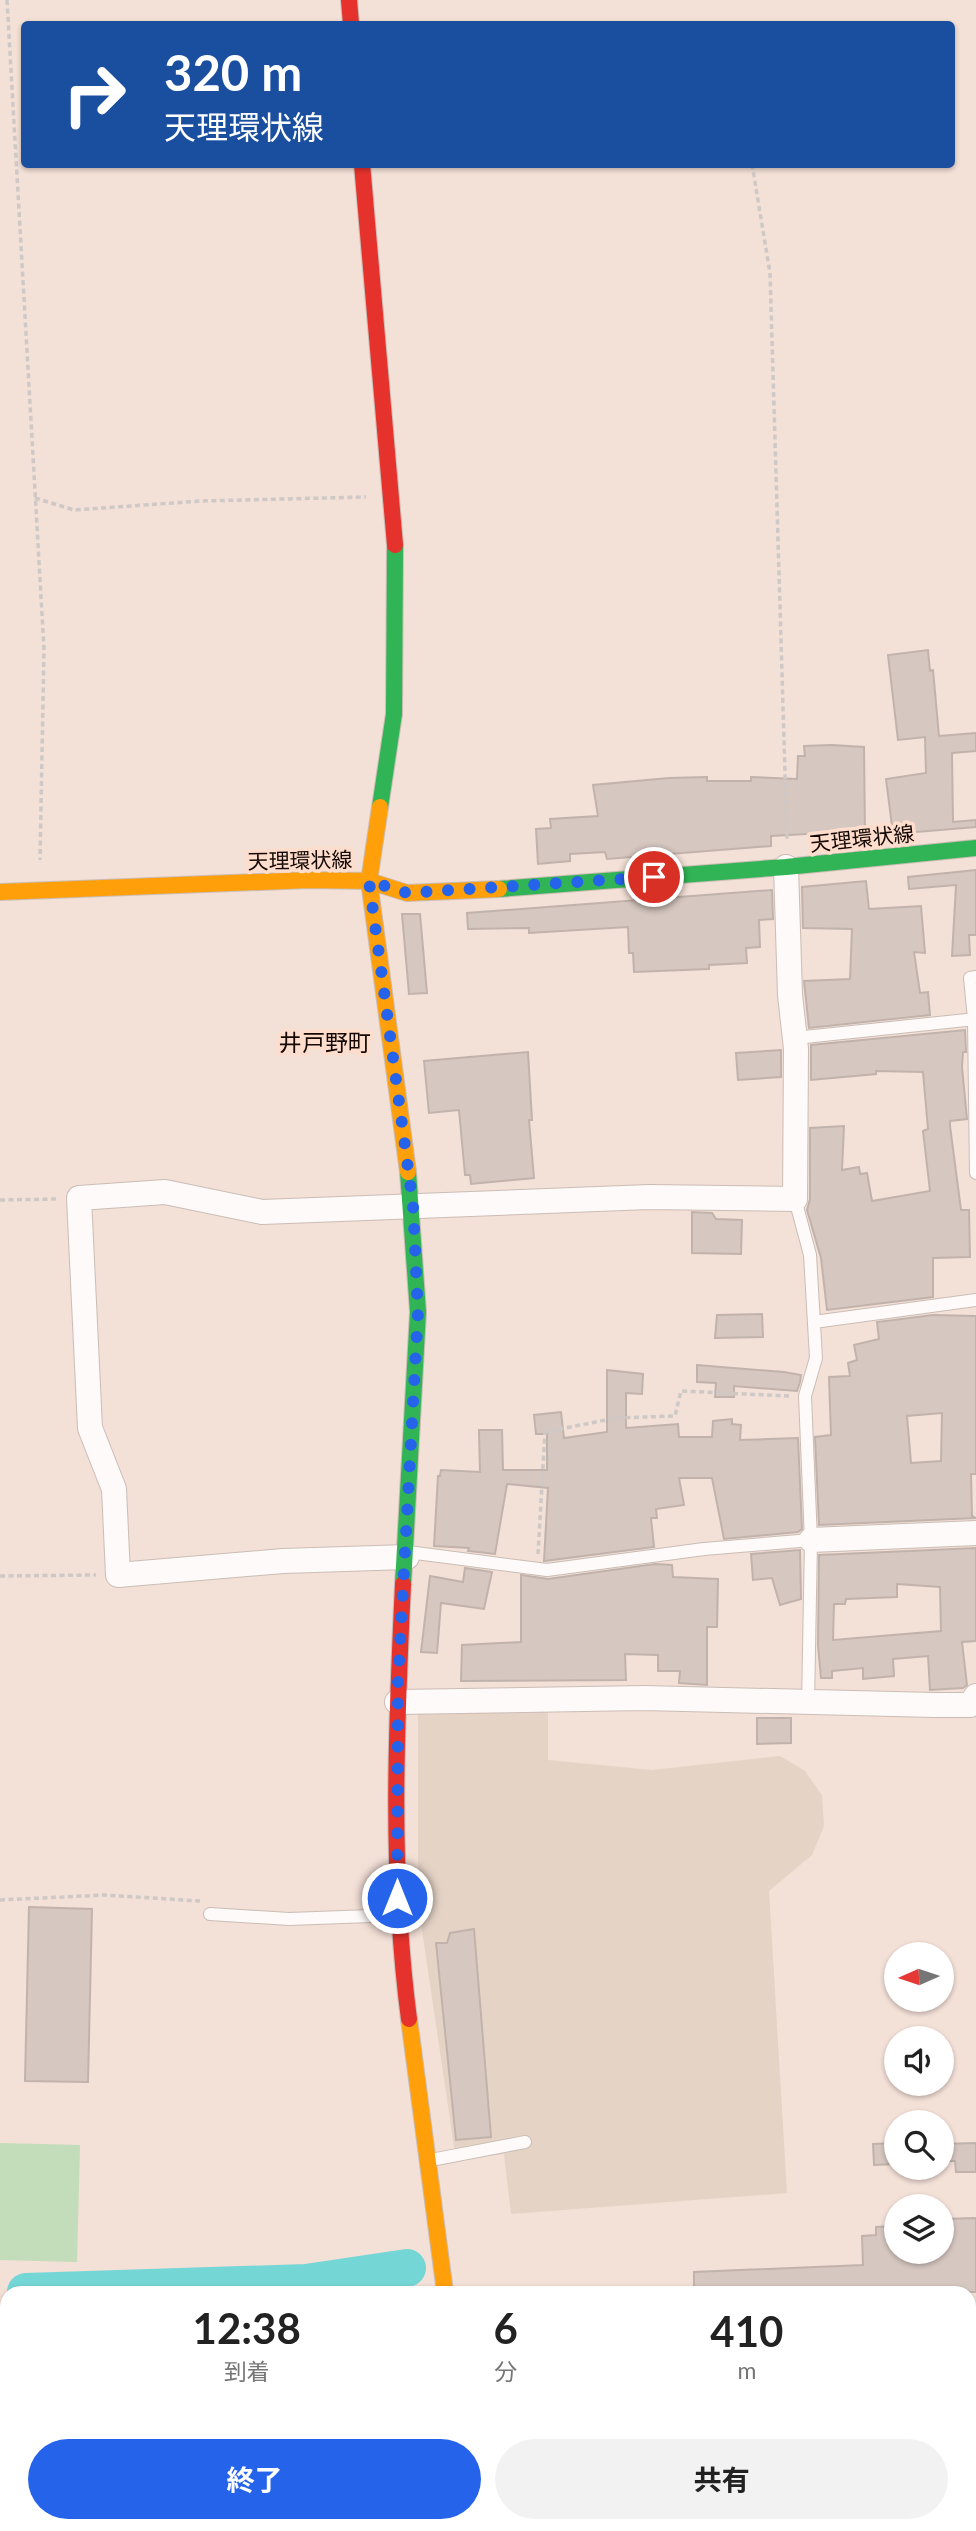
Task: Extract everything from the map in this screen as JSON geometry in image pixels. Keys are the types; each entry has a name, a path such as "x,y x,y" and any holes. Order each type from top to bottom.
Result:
{"street":[{"path":"349,0 351,21"},
{"path":"362,168 393,496 394,714 369,881 413,1205 418,1312 397,1702 398,1915 444,2286"},
{"name":"天理環状線","path":"0,892 309,880 369,881 407,893 786,867 976,848"},
{"path":"407,1555 283,1561 118,1575 114,1489 90,1428 79,1198 165,1192 262,1212 649,1198 795,1199 794,1038 786,867"},
{"path":"811,1541 976,1533"},
{"path":"397,1702 644,1698 970,1705 976,1696"}],"lane":[{"path":"976,976 970,978 975,1019 976,1173"},
{"path":"794,1038 975,1019"},
{"path":"795,1199 810,1255 816,1358 805,1396 811,1541 808,1703"},
{"path":"814,1322 976,1300"},
{"path":"407,1555 537,1569 704,1549 811,1541"},
{"path":"210,1914 289,1919 398,1915"},
{"path":"428,2161 525,2142"}],"path":[{"path":"7,0 44,649 38,890"},
{"path":"753,168 770,273 788,829 786,867"},
{"path":"35,498 74,510 201,501 393,496"},
{"path":"0,1200 79,1198"},
{"path":"537,1569 545,1432 616,1419 675,1416 681,1391 805,1396"},
{"path":"0,1576 118,1575"}],"shaded area":[{"path":"418,1706 548,1709 548,1760 652,1770 780,1756 805,1771 822,1795 824,1826 812,1855 769,1891 787,2193 511,2214 504,2154 456,2160 418,1903"}],"green space":[{"path":"0,2143 80,2145 77,2262 0,2260"}],"building":[{"path":"928,650 930,671 933,670 939,736 976,733 976,751 952,753 953,822 976,820 976,827 893,834 886,779 926,773 925,737 898,740 888,655"},
{"path":"804,746 864,747 865,835 830,841 823,840 824,833 771,836 771,846 607,859 605,852 570,854 570,861 538,864 536,829 551,828 550,819 598,816 593,785 669,778 707,777 707,781 751,781 751,777 797,779 798,756 805,756"},
{"path":"976,870 976,935 969,935 970,955 952,956 956,885 909,889 908,877"},
{"path":"866,881 869,909 921,906 925,953 914,952 920,993 928,992 930,1015 809,1028 804,981 850,979 852,929 803,928 802,887"},
{"path":"772,890 773,919 759,920 760,947 746,948 747,963 709,965 709,969 634,972 633,953 629,953 628,927 529,933 529,928 468,929 467,913"},
{"path":"402,914 420,914 427,993 409,994"},
{"path":"965,1030 966,1052 963,1052 962,1067 967,1119 950,1121 950,1126 961,1210 969,1210 970,1257 933,1258 933,1297 827,1310 821,1258 807,1210 810,1199 810,1128 844,1126 842,1170 859,1167 860,1174 867,1173 872,1201 930,1191 923,1131 928,1129 923,1072 876,1071 876,1074 811,1080 811,1045"},
{"path":"781,1050 781,1077 738,1080 736,1053"},
{"path":"528,1052 532,1120 529,1120 534,1178 471,1184 470,1175 465,1175 459,1110 429,1113 424,1061"},
{"path":"692,1212 712,1213 716,1219 742,1220 741,1254 692,1253"},
{"path":"762,1314 763,1337 715,1338 717,1315"},
{"path":"933,1315 976,1316 976,1474 971,1474 972,1516 976,1518 819,1525 815,1437 831,1435 829,1377 850,1376 848,1363 857,1360 854,1345 879,1339 877,1322","holes":["942,1413 941,1461 911,1463 907,1416"]},
{"path":"697,1365 801,1375 797,1391 734,1386 734,1397 715,1397 716,1383 697,1382"},
{"path":"607,1370 643,1374 642,1394 626,1393 626,1428 678,1424 679,1437 712,1437 713,1421 732,1419 732,1424 741,1425 740,1440 798,1438 802,1529 798,1532 724,1539 712,1478 679,1478 684,1505 656,1509 657,1518 651,1518 654,1547 544,1561 548,1488 507,1484 495,1554 468,1551 469,1548 434,1546 438,1476 441,1470 480,1472 479,1430 502,1430 503,1470 547,1470 547,1434 536,1434 534,1415 561,1412 564,1438 607,1432"},
{"path":"976,1548 976,1641 962,1642 967,1685 963,1688 930,1690 928,1656 893,1659 894,1676 863,1679 863,1668 832,1671 832,1678 821,1678 818,1645 819,1555","holes":["897,1584 940,1587 941,1631 833,1640 834,1604 845,1604 846,1599 897,1597"]},
{"path":"800,1550 801,1599 780,1605 772,1578 753,1580 751,1554"},
{"path":"655,1564 672,1565 673,1577 718,1579 717,1627 707,1627 707,1685 679,1683 680,1671 658,1671 658,1655 625,1654 626,1680 461,1681 462,1645 521,1642 521,1575 548,1579"},
{"path":"465,1568 492,1572 484,1609 441,1603 437,1653 421,1652 430,1576 463,1582"},
{"path":"757,1718 791,1718 791,1743 757,1744"},
{"path":"29,1907 92,1909 88,2082 25,2081"},
{"path":"474,1929 491,2137 456,2140 436,1943 447,1943 450,1933"},
{"path":"976,2143 976,2172 956,2172 954,2144"},
{"path":"873,2144 884,2144 884,2165 874,2165"},
{"path":"976,2218 976,2286 694,2286 694,2272 863,2265 862,2236 876,2235 876,2227 884,2227 884,2264 954,2264 954,2219"}],"waterway":[{"path":"213,2286 306,2283 407,2268"}],"traffic: fast":[{"path":"380,807 394,714 395,545"},
{"path":"499,889 786,867 976,848"},
{"path":"403,1584 418,1312 408,1172"}],"traffic: slow":[{"path":"380,807 369,881 408,1172"},
{"path":"0,892 309,880 369,881 407,893 499,889"},
{"path":"409,2019 444,2286"}],"traffic: jam":[{"path":"349,0 351,21"},
{"path":"362,168 395,545"},
{"path":"403,1584 396,1802 399,1911 409,2019"}],"district":[{"name":"井戸野町","path":"325,1043"}],"route":[{"path":"397,1898 397,1702 418,1312 413,1205 369,881 407,893 654,877"}]}
